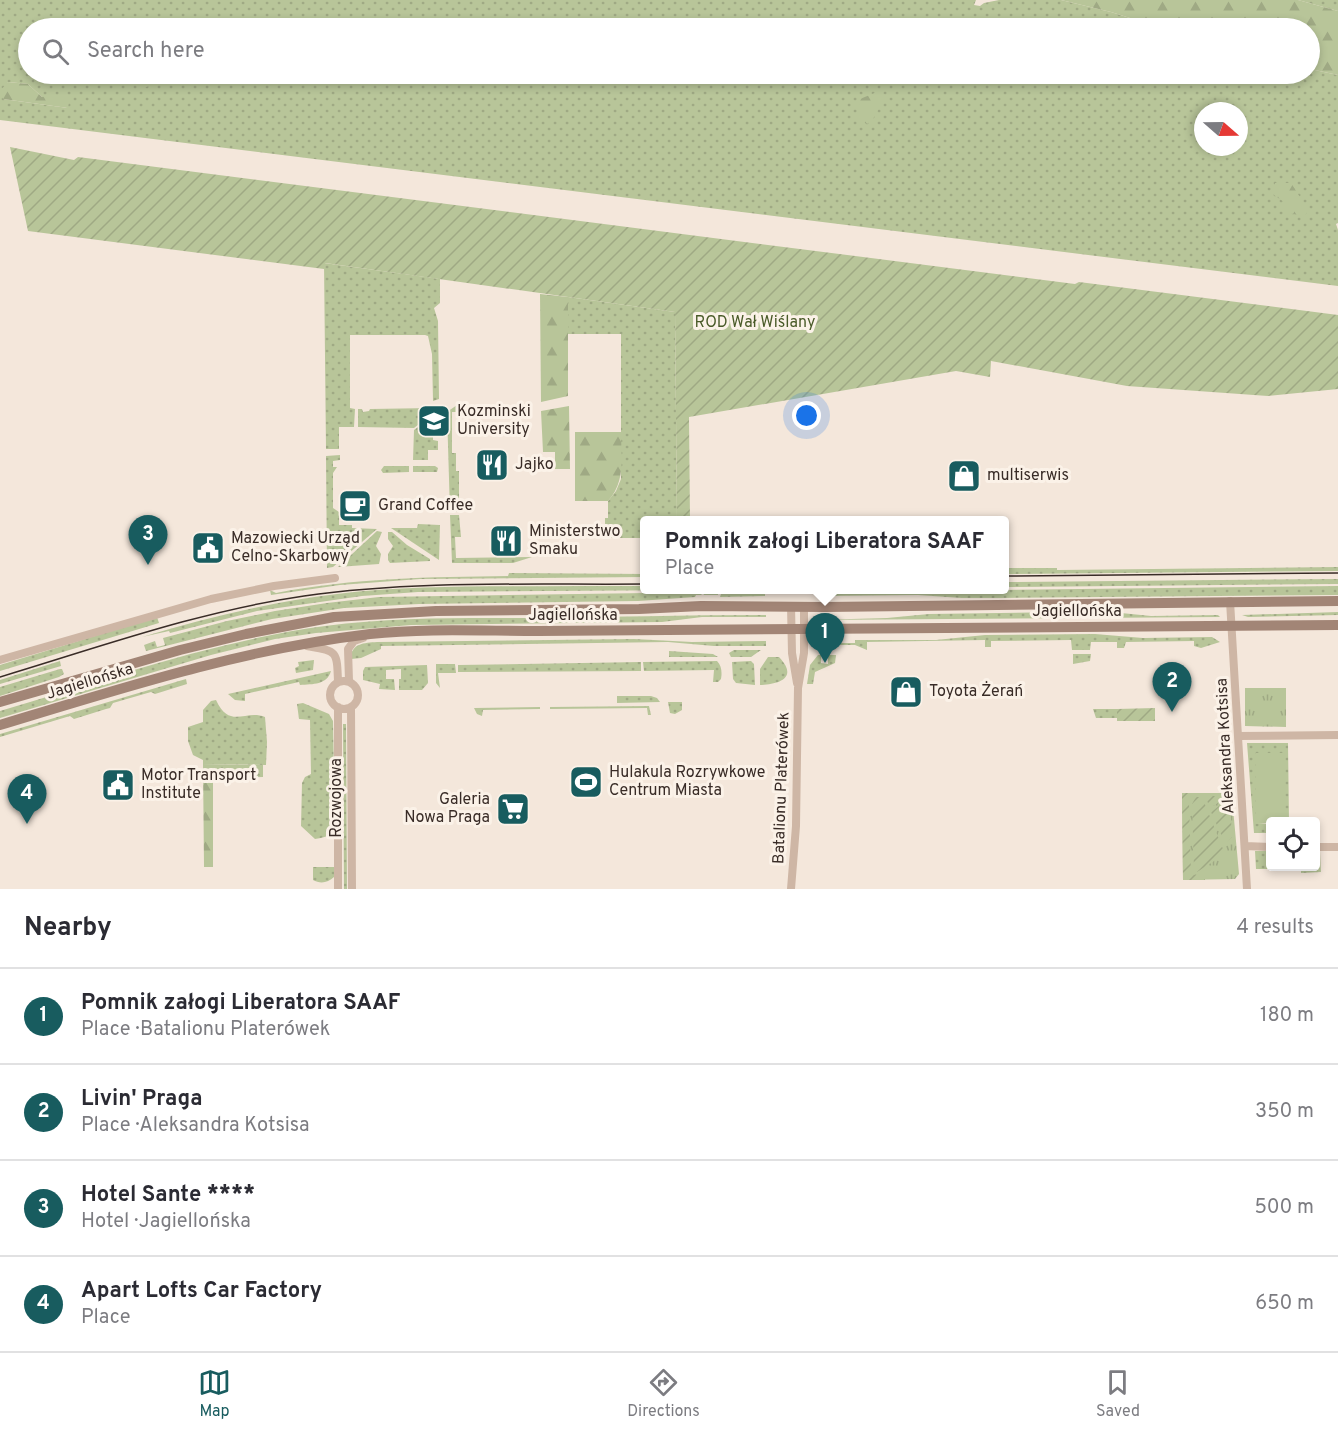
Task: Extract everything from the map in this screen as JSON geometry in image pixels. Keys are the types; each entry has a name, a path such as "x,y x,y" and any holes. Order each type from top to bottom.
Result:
{"main road":[{"name":"Jagiellońska","path":"0,702 180,650 246,634 334,617 436,610 1338,601"},
{"name":"Jagiellońska","path":"0,725 186,669 302,645 372,634 435,630 1338,625"}],"street":[{"path":"0,660 211,599 335,578"},
{"name":"Aleksandra Kotsisa","path":"1230,601 1247,889"},
{"name":"Batalionu Platerówek","path":"791,606 792,660 798,688"},
{"name":"Batalionu Platerówek","path":"791,889 796,826 798,688 804,659 804,606"},
{"name":"Rozwojowa","path":"352,889 351,707 358,694 355,686 349,681 347,654 348,647 354,641 372,634"},
{"name":"Rozwojowa","path":"302,645 328,650 334,653 336,658 338,682 330,692 331,701 338,707 338,889"},
{"path":"338,682 349,681"},
{"path":"338,707 351,707"},
{"path":"1238,736 1338,735"},
{"path":"1245,846 1266,847"},
{"path":"1320,847 1338,847"}],"green space":[{"path":"0,0 976,0 974,5 980,6 999,0 1061,0 1130,18 18,18 18,83 8,82 3,99 68,108 42,97 28,84 1320,84 1320,71 1338,75 1338,223 1336,224 1338,230 1338,286 0,120"},
{"path":"1061,0 1298,0 1338,11 1338,75 1320,71 1320,18 1130,18"},
{"path":"1298,0 1338,0 1338,11"},
{"path":"8,82 28,84 42,97 62,95 69,102 68,108 3,99 0,91"},
{"path":"134,84 170,84 152,85 143,88"},
{"path":"877,92 886,95 873,119 867,124 857,119 860,99"},
{"name":"ROD Wał Wiślany","path":"10,147 74,160 78,157 1075,284 1079,282 1338,315 1338,389 1268,396 1127,386 991,361 990,377 956,371 689,417 690,516 677,516 675,312 325,263 324,269 28,231"},
{"path":"1275,183 1291,183 1305,205 1307,213 1304,216 1284,210 1284,202 1274,195"},
{"path":"324,263 440,279 440,303 434,308 438,321 439,399 433,401 432,354 428,336 350,335 350,408 355,409 354,427 339,427 339,449 326,449"},
{"path":"540,294 568,297 568,396 541,402"},
{"path":"568,297 675,312 677,516 640,516 640,538 605,538 608,501 616,491 621,479 621,334 568,334"},
{"path":"457,405 457,412 452,412 452,453 456,453 456,471 459,471 459,512 450,512 447,412"},
{"path":"569,406 570,469 555,469 555,452 543,452 541,411"},
{"path":"432,408 435,412 414,428 358,427 358,409 362,409 363,412 370,409"},
{"path":"435,414 439,434 433,434 433,440 438,441 438,450 428,450 428,460 413,460 414,430"},
{"path":"575,432 621,432 620,477 608,501 575,501"},
{"path":"340,455 340,460 333,461 333,467 337,467 333,473 333,508 339,512 339,525 377,529 333,567 327,568 326,456"},
{"path":"384,466 409,466 409,472 383,473 381,470"},
{"path":"413,466 438,468 437,472 413,472"},
{"path":"450,515 459,515 461,537 455,537 456,558 532,557 513,563 452,563"},
{"path":"418,524 440,525 439,560 391,528 417,528"},
{"path":"377,531 382,532 376,546 381,554 379,564 338,567"},
{"path":"388,532 392,532 430,561 390,563 388,554 393,546 388,539"},
{"path":"1338,567 1338,571 1009,574 1009,568 1057,568 1057,570"},
{"path":"509,573 640,574 640,577 420,579 340,585 271,595 270,590 276,593 363,581 421,578 508,576"},
{"path":"1338,579 1338,584 1009,587 1009,582"},
{"path":"491,586 640,586 640,590 418,592 362,596 257,611 170,633 169,631 142,637 238,611 287,601 368,591"},
{"path":"1338,586 1338,595 962,598 918,595 820,596 816,594 1009,594 1009,590"},
{"path":"702,594 695,597 638,601 419,604 344,608 272,619 146,651 144,645 155,641 157,647 165,645 163,638 275,611 379,597"},
{"path":"721,594 765,594 765,596 720,597"},
{"path":"1111,612 1151,616 1218,615 1220,617 815,620 929,614"},
{"path":"1338,612 1338,615 1248,617 1242,615"},
{"path":"766,615 766,617 702,617 662,622 411,625 316,633 275,639 211,655 0,718 0,711 161,662 242,641 325,626 427,619"},
{"path":"157,617 159,623 0,671 0,665"},
{"path":"1095,634 1143,638 1212,637 1220,642 1201,648 1194,646 1194,641 1126,642 1124,648 1117,648 1117,642 1091,642 1090,650 1072,650 1071,640 991,641 991,647 985,647 985,640 867,642 867,650 855,645 831,645 832,643 855,643 855,640 936,640 985,635"},
{"path":"634,639 692,642 766,641 766,646 714,646 668,642 381,646 381,649 361,658 351,659 356,647 377,642"},
{"path":"734,650 761,650 751,657 731,657 729,653"},
{"path":"669,651 713,654 718,657 669,657"},
{"path":"1073,654 1091,654 1090,661 1073,664"},
{"path":"818,655 821,655 821,663 828,664 828,655 836,655 835,663 815,672 813,684 807,684 810,665"},
{"path":"768,657 779,657 785,664 787,675 780,681 760,685 760,669"},
{"path":"314,660 313,670 296,673 295,668 299,666 298,662"},
{"path":"60,661 61,666 0,684 0,680"},
{"path":"717,661 721,672 721,679 718,682 713,682 714,670 644,671 643,662"},
{"path":"751,661 754,664 755,685 736,683 733,679 732,662"},
{"path":"641,662 641,671 458,672 458,665"},
{"path":"436,664 455,664 456,673 438,673 440,688 436,683"},
{"path":"427,665 428,683 422,690 399,690 401,669 386,670 386,679 394,679 395,690 379,689 380,684 363,680 365,667"},
{"path":"60,669 64,674 59,677 0,696 0,687"},
{"path":"331,671 326,679 319,683 300,685 299,682 245,694 245,701 235,700 228,694"},
{"path":"186,679 187,684 155,694 151,692 113,703 110,708 74,719 70,716 0,737 0,734"},
{"path":"1245,688 1286,688 1286,727 1245,726"},
{"path":"617,696 651,696 660,702 617,703"},
{"path":"216,700 221,709 232,716 265,717 266,765 203,764 203,760 193,755 188,741 188,727 203,722 203,710 211,701"},
{"path":"668,702 682,702 682,710 675,714 670,713"},
{"path":"303,703 329,714 333,721 335,830 331,834 315,839 301,826 302,783 305,777 311,774 310,720 299,719 297,704"},
{"path":"649,706 651,715 648,715 647,708 550,709 550,707"},
{"path":"540,707 540,709 483,710 482,716 477,714 474,708"},
{"path":"1155,708 1155,721 1117,721 1117,709"},
{"path":"1093,709 1117,709 1117,718 1096,718"},
{"path":"343,724 346,724 347,889 344,889"},
{"path":"1247,743 1288,743 1289,817 1284,817 1284,754 1256,823 1266,824 1266,833 1254,833"},
{"path":"1256,753 1284,753 1284,817 1266,817 1266,823 1256,824"},
{"path":"203,764 263,765 263,777 213,778 213,867 204,867"},
{"path":"1182,793 1227,793 1232,797 1239,874 1235,879 1183,880"},
{"path":"1182,793 1195,793 1189,803 1191,875 1200,875 1205,872 1205,880 1183,880"},
{"path":"1207,796 1226,796 1227,797 1210,808"},
{"path":"1196,797 1202,797 1225,854 1197,872 1194,870 1192,804"},
{"path":"1227,800 1230,801 1232,837 1225,843 1211,812"},
{"path":"1255,851 1266,851 1266,869 1256,869"},
{"path":"1320,852 1321,872 1301,873 1301,871 1320,871"},
{"path":"313,867 335,867 334,877 324,882 313,880"}],"tram line":[{"path":"1009,576 1338,573"},
{"path":"0,677 188,620 304,596 431,585 640,584"}],"place":[{"name":"Kozminski University","path":"434,421"},
{"name":"Jajko","path":"492,465"},
{"name":"multiserwis","path":"964,476"},
{"name":"Grand Coffee","path":"355,506"},
{"name":"Ministerstwo Smaku","path":"506,541"},
{"name":"Mazowiecki Urząd Celno-Skarbowy","path":"208,548"},
{"name":"Hotel Sante ****","path":"148,565"},
{"name":"Pomnik załogi Liberatora SAAF","path":"825,663"},
{"name":"Toyota Żerań","path":"906,692"},
{"name":"Livin' Praga","path":"1172,712"},
{"name":"Hulakula Rozrywkowe Centrum Miasta","path":"586,782"},
{"name":"Motor Transport Institute","path":"118,785"},
{"name":"Galeria Nowa Praga","path":"513,809"},
{"name":"Apart Lofts Car Factory","path":"27,824"}]}
